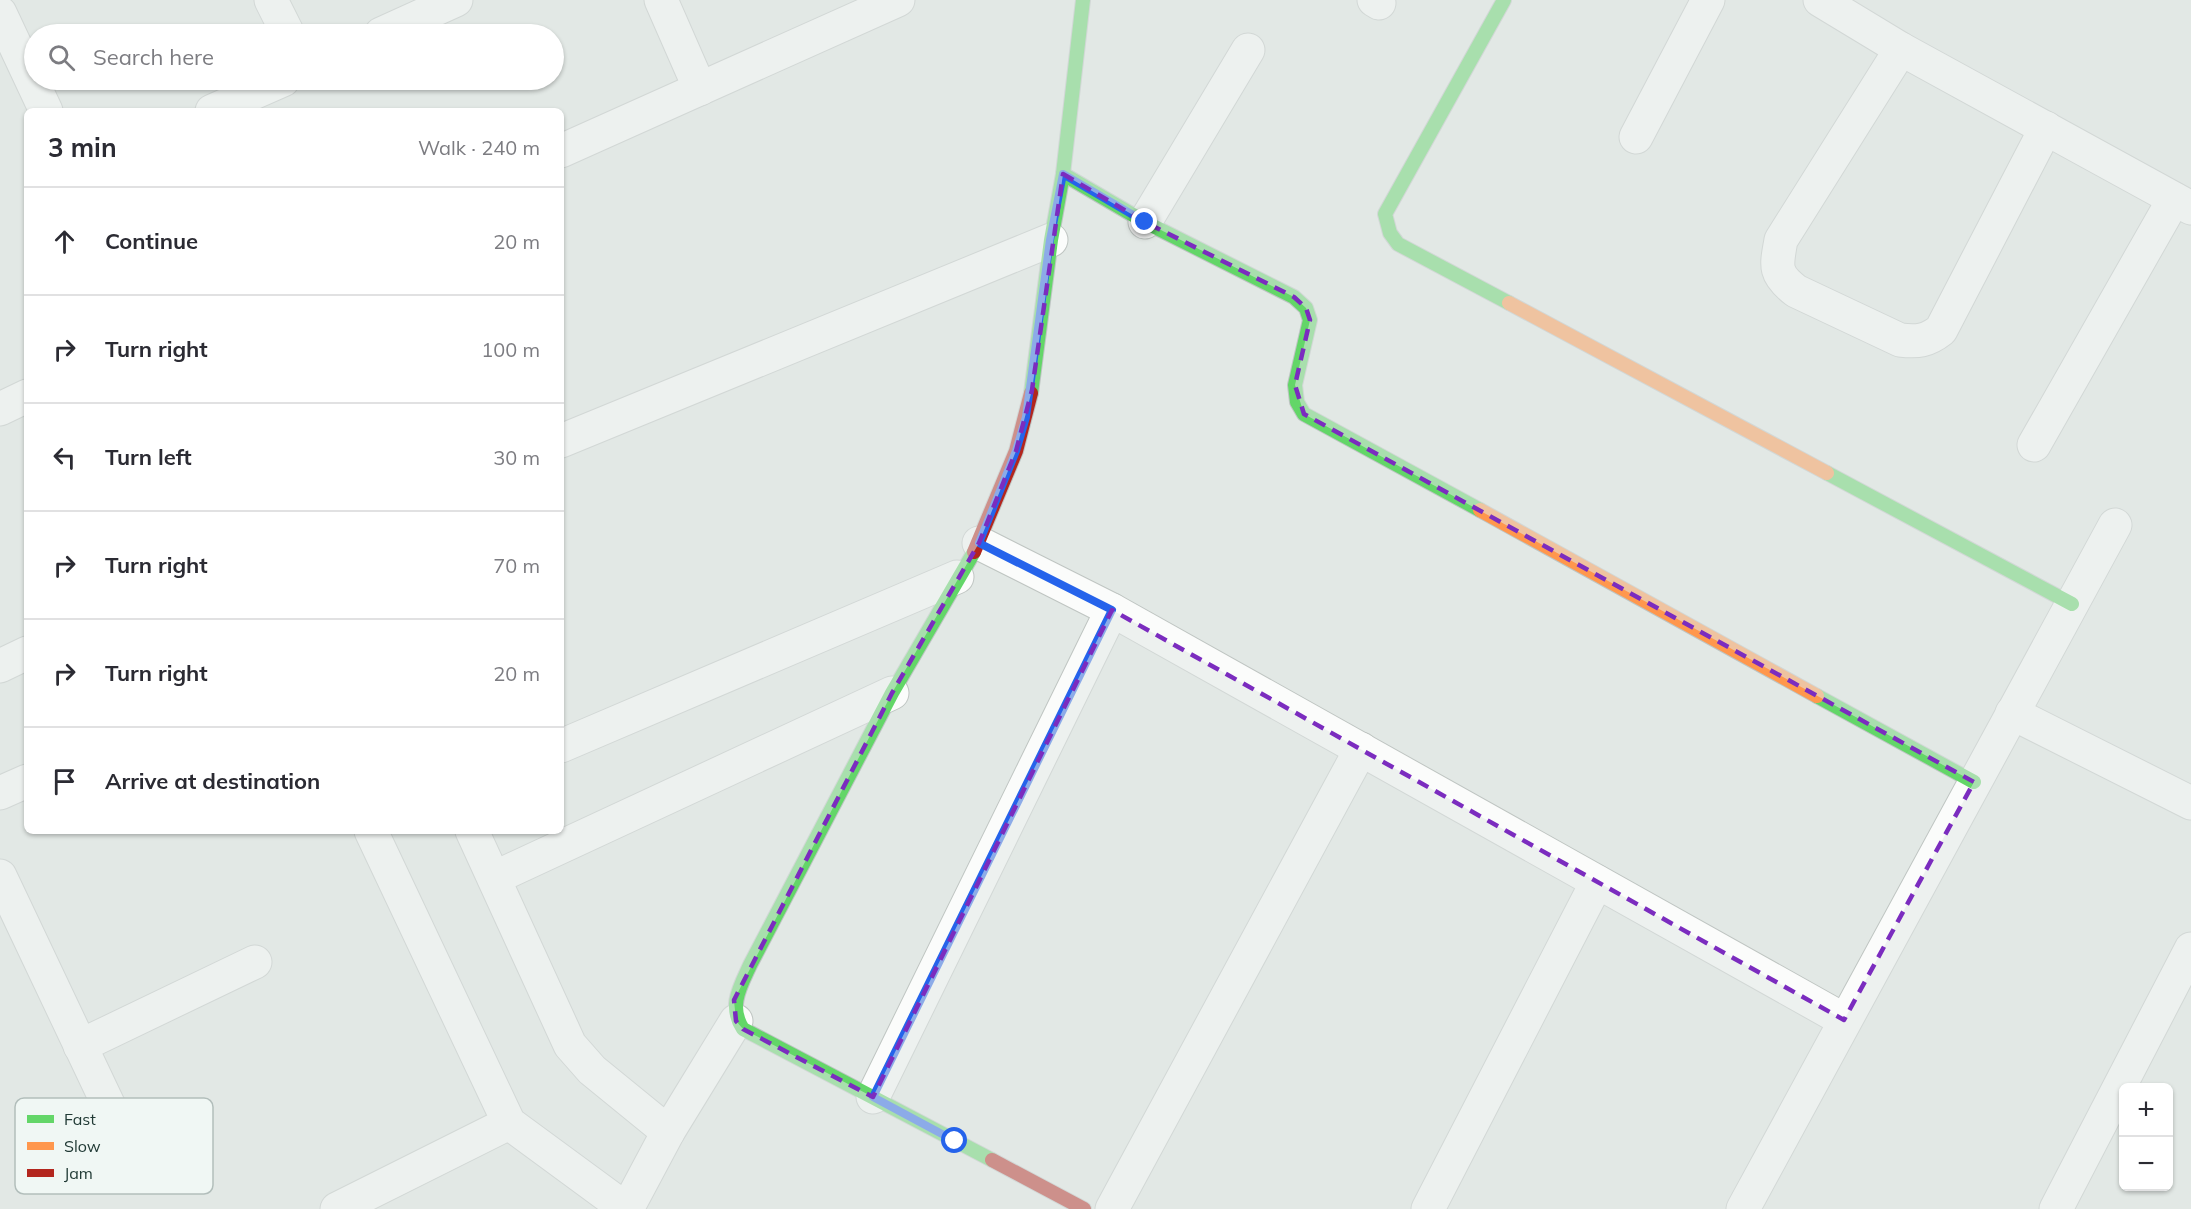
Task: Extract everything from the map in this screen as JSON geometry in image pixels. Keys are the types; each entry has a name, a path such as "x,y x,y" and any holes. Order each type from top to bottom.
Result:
{"street":[{"path":"271,0 283,24"},
{"path":"403,24 456,0"},
{"path":"661,0 700,89"},
{"path":"564,150 898,0"},
{"path":"1083,0 1063,174 1050,240 1026,417 1016,451 979,543 957,577 892,693 734,1000 736,1020 743,1029 1084,1209"},
{"path":"1504,0 1384,214 1390,233 1398,244 2072,604"},
{"path":"1636,137 1708,0"},
{"path":"1820,0 1901,49 2183,203 2034,445"},
{"path":"0,13 24,64"},
{"path":"1901,49 1781,240 1777,268 1782,280 1796,291 1900,340 1917,342 1929,340 1941,330 2046,128"},
{"path":"1145,222 1248,50"},
{"path":"36,90 45,108"},
{"path":"219,108 260,90"},
{"path":"1063,174 1145,222 1294,297 1306,308 1310,320 1295,385 1297,402 1304,414 1974,782"},
{"path":"564,440 1050,240"},
{"path":"0,409 24,397"},
{"path":"1743,1209 2115,525"},
{"path":"979,543 1112,610 1844,1020"},
{"path":"564,745 957,577"},
{"path":"873,1097 1112,610"},
{"path":"0,666 24,654"},
{"path":"494,878 892,693"},
{"path":"2012,713 2191,803"},
{"path":"1112,1209 1361,749"},
{"path":"0,793 24,782"},
{"path":"372,834 509,1123 626,1209 668,1132 736,1020"},
{"path":"473,834 570,1045 592,1070 668,1132"},
{"path":"0,876 105,1098"},
{"path":"1428,1209 1597,882"},
{"path":"2056,1209 2191,949"},
{"path":"81,1046 255,962"},
{"path":"349,1206 509,1123"}],"highlighted area":[{"path":"1063,174 1145,222 1294,297 1306,308 1310,320 1295,385 1304,414 1974,782 1844,1020 1112,610 873,1097 743,1029 736,1021 734,1000 892,693 979,543 1016,451 1032,390"}],"traffic: fast":[{"path":"1031,393 1051,240 1063,174 1083,0"},
{"path":"1504,0 1385,214 1390,233 1398,244 1509,303"},
{"path":"1063,174 1145,222 1294,297 1306,308 1310,320 1295,385 1297,402 1304,414 1480,510"},
{"path":"1827,473 2072,604"},
{"path":"974,552 892,693 750,965 739,989 736,1012 743,1029 992,1160"},
{"path":"1817,696 1974,782"}],"traffic: slow":[{"path":"1509,303 1827,473"},
{"path":"1480,510 1817,696"}],"traffic: jam":[{"path":"974,552 1016,451 1031,393"},
{"path":"992,1160 1084,1209"}],"route":[{"path":"955,1141 873,1097 1112,610 979,543 1016,451 1026,417 1032,390 1050,240 1063,174 1145,222"}]}
